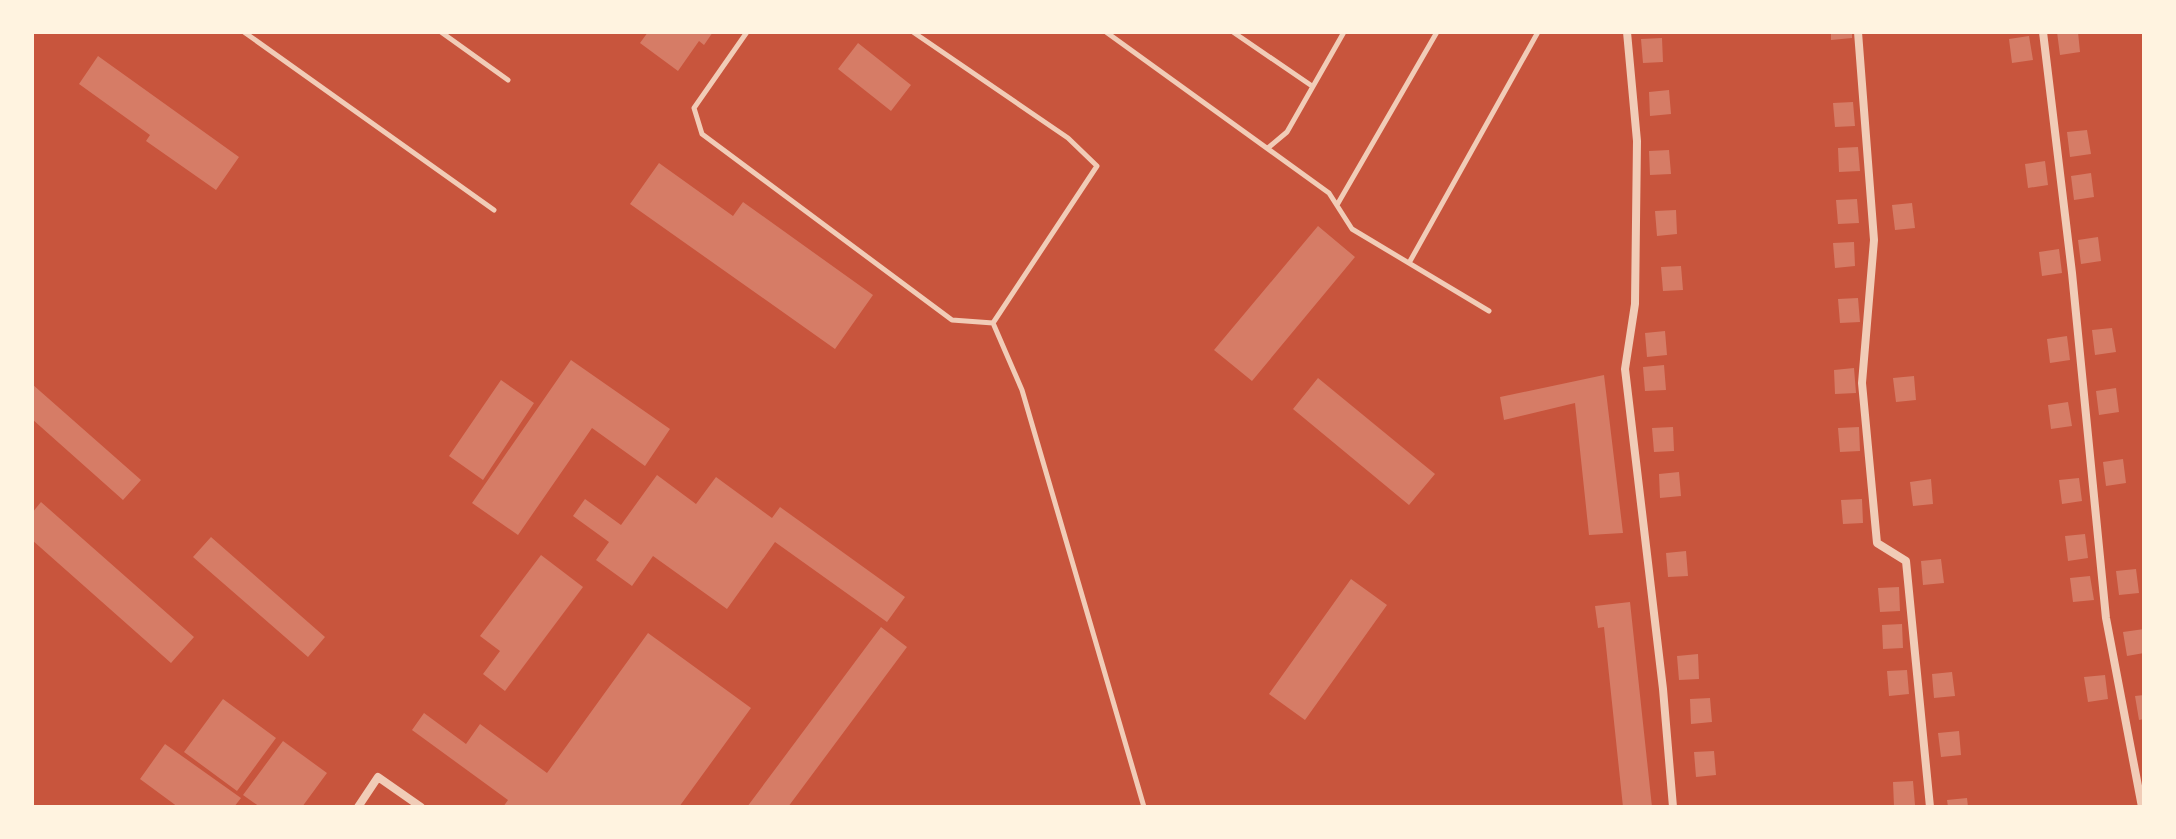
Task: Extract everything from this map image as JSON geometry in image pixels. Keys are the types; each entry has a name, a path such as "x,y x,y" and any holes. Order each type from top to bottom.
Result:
{"street":[{"path":"1627,32 1637,141 1635,304 1625,369 1663,689 1673,807"},
{"path":"1858,32 1874,240 1862,383 1867,441 1877,543 1906,561 1930,807"},
{"path":"2043,32 2072,273 2106,618 2142,807"},
{"path":"358,807 378,777 421,807"}],"lane":[{"path":"244,32 494,210"},
{"path":"441,32 508,80"},
{"path":"747,32 694,108 702,134 952,320 993,323"},
{"path":"913,32 1068,138 1097,166 993,323"},
{"path":"1106,32 1329,193 1352,229 1489,311"},
{"path":"1233,32 1312,86"},
{"path":"1268,148 1287,132 1344,32"},
{"path":"1337,205 1437,32"},
{"path":"1409,263 1538,32"},
{"path":"993,323 1022,390 1144,807"}],"building":[{"path":"648,32 713,32 704,45 699,41 678,71 640,43"},
{"path":"1831,32 1852,32 1852,38 1831,40"},
{"path":"2057,32 2078,32 2080,52 2060,55"},
{"path":"2029,36 2033,60 2012,63 2009,39"},
{"path":"1662,38 1663,62 1643,63 1641,39"},
{"path":"858,43 911,85 891,111 838,69"},
{"path":"98,56 239,157 216,190 146,141 150,135 79,84"},
{"path":"1669,90 1671,114 1650,116 1649,92"},
{"path":"1853,102 1855,126 1835,127 1833,103"},
{"path":"2087,130 2091,154 2070,157 2067,132"},
{"path":"1858,147 1860,171 1839,172 1838,148"},
{"path":"1669,150 1671,174 1650,175 1649,151"},
{"path":"2045,161 2048,185 2028,188 2025,164"},
{"path":"659,163 733,216 743,202 873,295 835,349 630,204"},
{"path":"2091,173 2094,197 2074,200 2071,176"},
{"path":"1857,199 1859,223 1838,224 1836,200"},
{"path":"1912,203 1915,228 1895,230 1892,205"},
{"path":"1676,210 1677,234 1657,236 1655,211"},
{"path":"1318,226 1355,257 1252,381 1214,350"},
{"path":"2098,237 2101,261 2081,264 2078,240"},
{"path":"1854,242 1855,266 1835,268 1833,243"},
{"path":"2059,249 2062,273 2042,276 2039,252"},
{"path":"1681,266 1683,290 1663,291 1661,267"},
{"path":"1858,298 1860,322 1840,323 1838,299"},
{"path":"2112,328 2116,352 2095,355 2092,330"},
{"path":"1665,331 1667,355 1647,357 1645,333"},
{"path":"2067,336 2070,360 2050,363 2047,339"},
{"path":"571,360 670,429 645,466 592,428 518,535 472,503"},
{"path":"1664,365 1666,390 1645,391 1643,367"},
{"path":"1854,368 1856,393 1835,394 1834,370"},
{"path":"1604,375 1623,533 1589,535 1575,403 1504,420 1500,397"},
{"path":"1914,376 1916,400 1896,402 1893,378"},
{"path":"1318,378 1435,474 1409,505 1293,409"},
{"path":"501,380 534,403 483,480 449,456"},
{"path":"32,384 141,480 123,500 32,419"},
{"path":"2116,388 2119,412 2099,415 2096,391"},
{"path":"2068,402 2072,426 2051,429 2048,405"},
{"path":"1673,427 1674,451 1654,452 1652,428"},
{"path":"1859,427 1860,451 1840,452 1838,428"},
{"path":"2123,459 2126,483 2106,486 2103,462"},
{"path":"1679,472 1681,496 1660,498 1659,474"},
{"path":"657,475 696,504 716,477 772,518 780,507 905,597 887,622 775,542 727,609 653,556 632,586 596,560 609,542 573,516 585,499 621,525"},
{"path":"2079,478 2082,501 2062,504 2059,480"},
{"path":"1931,479 1933,504 1913,506 1910,482"},
{"path":"1862,499 1863,523 1843,524 1841,500"},
{"path":"41,502 194,637 171,663 32,540 32,513"},
{"path":"2085,534 2088,558 2068,561 2065,536"},
{"path":"211,537 325,637 308,657 193,557"},
{"path":"1686,551 1688,576 1668,577 1666,553"},
{"path":"541,555 583,587 505,691 483,674 500,651 480,636"},
{"path":"1941,559 1944,583 1923,585 1921,561"},
{"path":"2136,569 2139,593 2119,595 2116,571"},
{"path":"2090,576 2094,600 2073,602 2070,578"},
{"path":"1351,579 1387,605 1305,720 1269,694"},
{"path":"1899,587 1900,611 1880,612 1878,588"},
{"path":"1630,602 1652,807 1623,807 1604,627 1598,628 1595,606"},
{"path":"1902,624 1903,648 1883,649 1882,625"},
{"path":"881,627 907,647 788,807 747,807"},
{"path":"2144,629 2144,653 2127,656 2123,632"},
{"path":"648,633 751,708 679,807 503,807 508,800 412,730 424,713 466,744 480,724 547,773"},
{"path":"1698,654 1699,679 1679,680 1677,656"},
{"path":"1907,670 1909,694 1889,696 1887,671"},
{"path":"1952,672 1955,696 1934,698 1932,674"},
{"path":"2105,675 2108,699 2088,702 2084,677"},
{"path":"2144,695 2144,719 2139,720 2135,696"},
{"path":"1710,698 1712,722 1691,724 1690,699"},
{"path":"223,699 276,738 237,791 184,752"},
{"path":"1959,731 1961,755 1941,757 1938,733"},
{"path":"283,741 327,773 302,807 260,807 243,795"},
{"path":"165,744 241,798 234,807 178,807 140,779"},
{"path":"1714,751 1716,775 1696,777 1694,752"},
{"path":"1913,781 1915,805 1894,806 1893,782"},
{"path":"1967,798 1968,807 1948,807 1947,800"}]}
